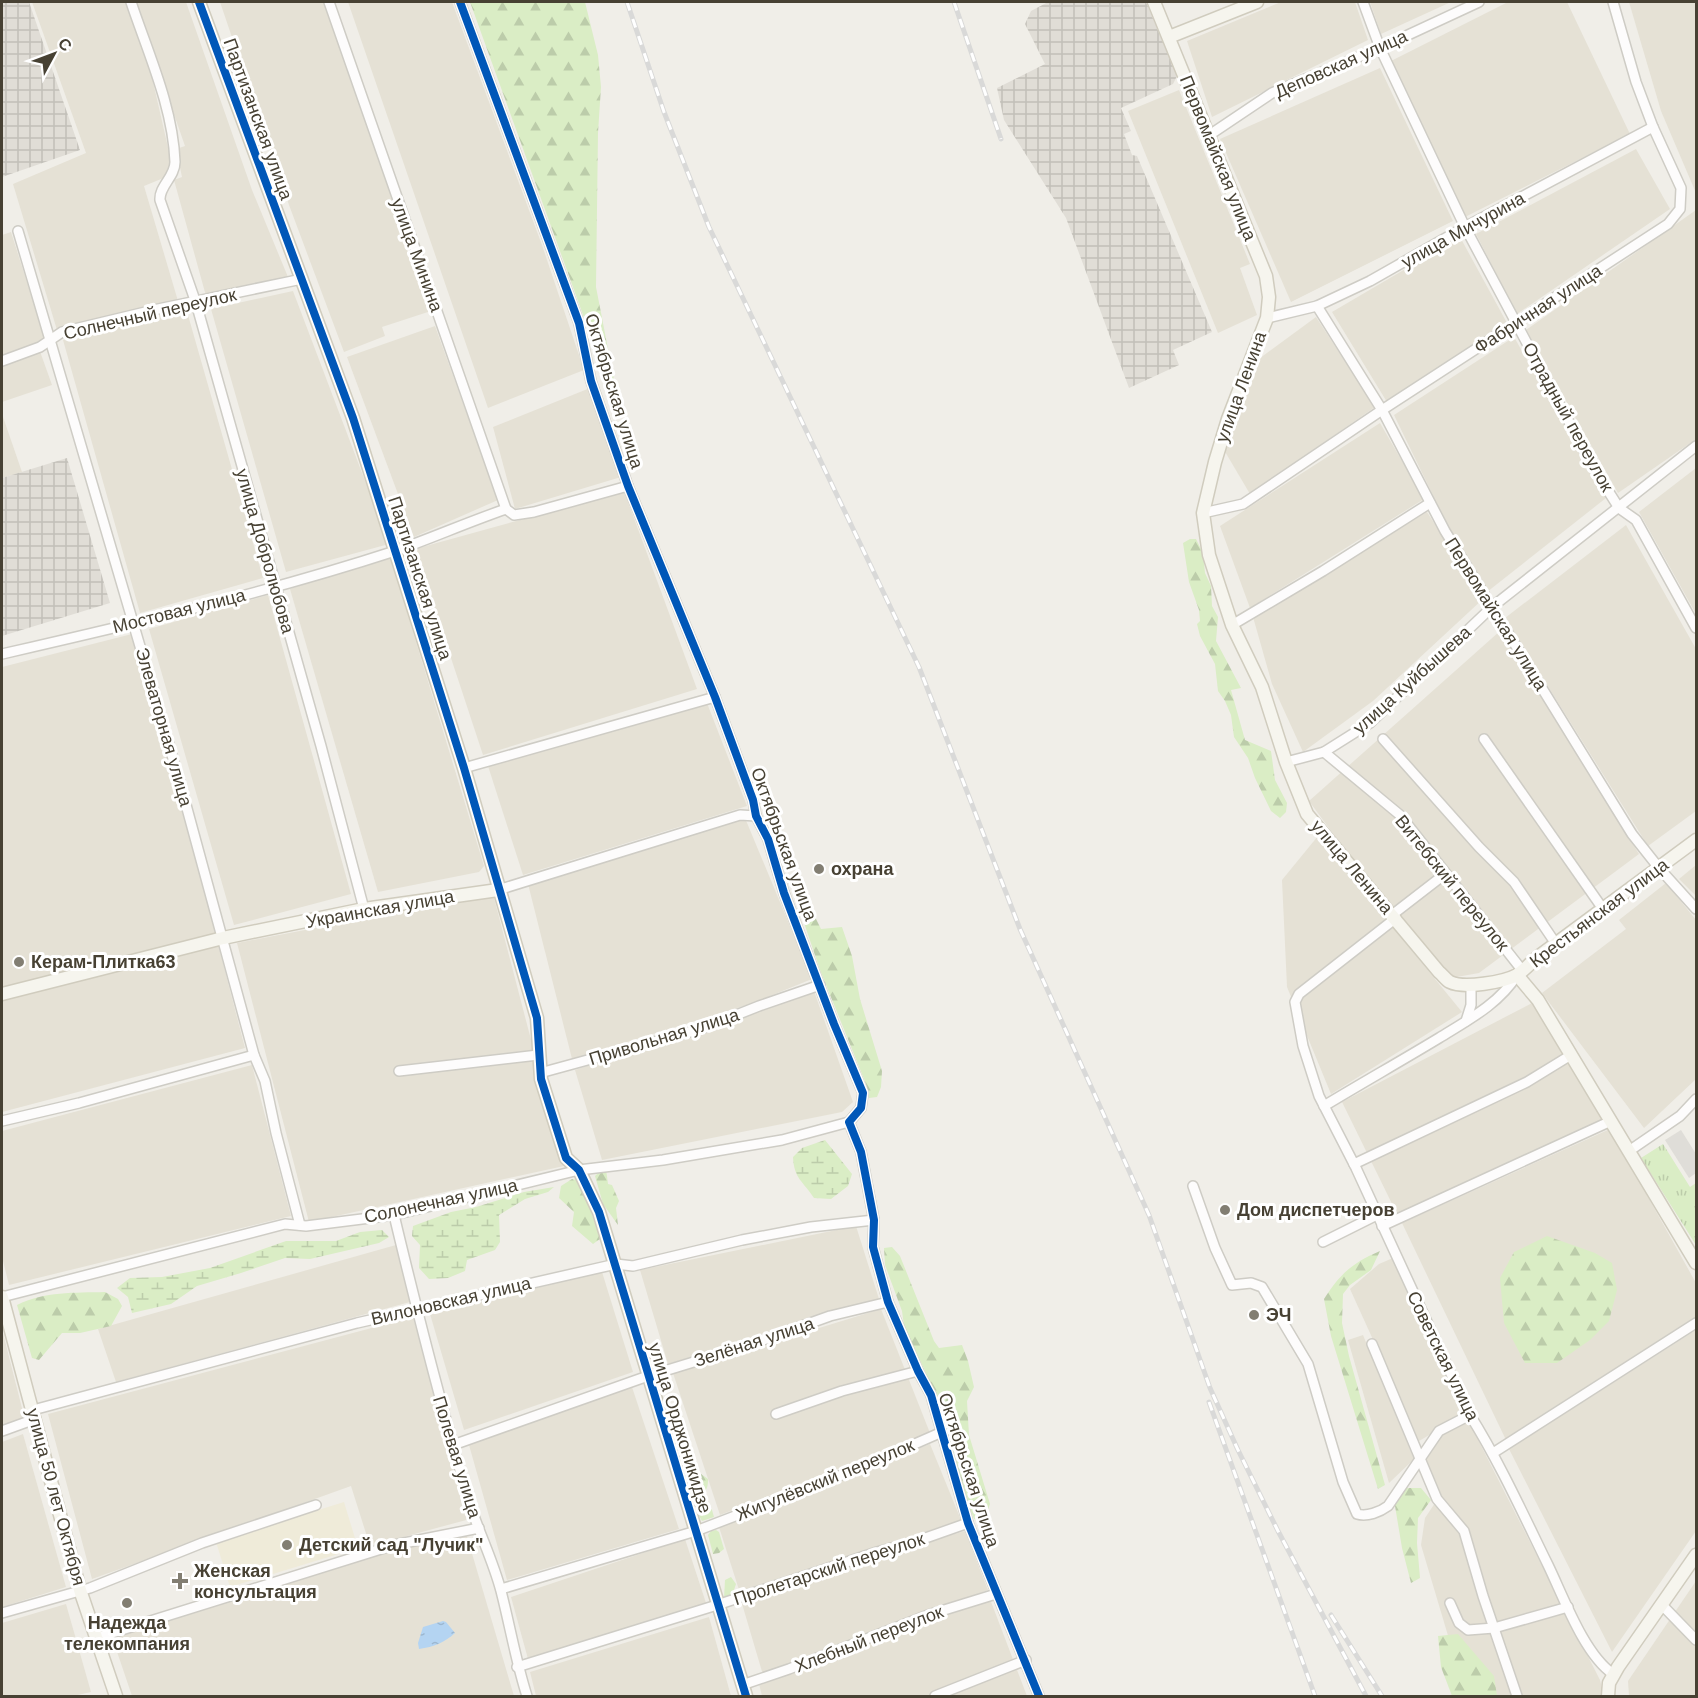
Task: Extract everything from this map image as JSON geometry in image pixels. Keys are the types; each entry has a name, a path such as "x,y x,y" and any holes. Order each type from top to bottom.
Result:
{"street":[{"name":"улица Добролюбова","path":"131,2 165,103 171,135 174,166 160,195 195,303 321,746 364,909"},
{"name":"Партизанская улица","path":"199,2 353,418 396,550 464,768 537,1018 540,1073 566,1158 579,1170"},
{"name":"улица Минина","path":"329,2 506,509"},
{"name":"Октябрьская улица","path":"460,2 579,323 591,381 628,486 715,697 753,800 756,816 768,839 784,893 863,1093 861,1107 849,1122 861,1152 874,1220 873,1247 888,1302 931,1395 968,1522 1039,1696"},
{"name":"Первомайская улица","path":"1154,2 1266,276 1269,297 1267,318"},
{"path":"1169,37 1257,2"},
{"name":"Отрадный переулок","path":"1363,2 1380,48 1465,227 1593,467 1618,508 1636,520 1696,628"},
{"name":"Деповская улица","path":"1208,136 1272,93 1380,48 1479,2"},
{"name":"Фабричная улица","path":"1203,513 1243,504 1382,410 1668,224 1680,209 1681,188 1653,127 1636,82 1613,2"},
{"name":"улица Мичурина","path":"1267,318 1317,306 1370,281 1465,227 1653,127"},
{"name":"Элеваторная улица","path":"18,231 134,623 224,938 254,1055 265,1081 300,1226"},
{"name":"Солнечный переулок","path":"2,361 40,347 62,332 302,279"},
{"name":"Первомайская улица","path":"1317,306 1382,410 1430,503 1492,607 1632,834 1696,909"},
{"name":"улица Ленина","path":"1267,318 1228,419 1215,462 1203,513 1209,555 1232,625 1262,687 1286,762 1307,814 1446,978 1458,985 1470,986"},
{"name":"улица Куйбышева","path":"1286,762 1324,752 1370,723 1492,607 1696,446"},
{"name":"Мостовая улица","path":"2,654 274,587 396,550 506,509 514,515 534,512 628,486"},
{"path":"1232,625 1430,503"},
{"path":"464,768 715,697"},
{"path":"1383,739 1479,847 1514,882 1556,944"},
{"path":"1484,739 1603,909"},
{"name":"Витебский переулок","path":"1324,752 1400,815 1520,972"},
{"name":"Украинская улица","path":"2,994 224,938 364,909 498,890 740,815 756,816"},
{"name":"Крестьянская улица","path":"1324,1106 1466,1021 1499,998 1509,989 1520,972 1696,840"},
{"path":"1394,916 1445,874"},
{"name":"Советская улица","path":"1394,916 1299,994 1295,1002 1303,1046 1324,1106 1354,1164 1470,1415 1493,1453 1595,1659 1613,1674"},
{"path":"1466,1021 1471,1005 1470,986 1520,972 1696,1263"},
{"name":"Привольная улица","path":"540,1073 701,1029 759,1006 820,986"},
{"path":"2,1121 79,1103 254,1055"},
{"path":"399,1071 538,1055"},
{"path":"1354,1164 1527,1082 1570,1055"},
{"path":"1629,1151 1680,1116 1696,1099"},
{"path":"1382,1226 1611,1121"},
{"name":"Солонечная улица","path":"2,1297 285,1224 300,1226 394,1215 579,1170 663,1160 782,1140 849,1122"},
{"name":"улица Орджоникидзе","path":"579,1170 599,1212 616,1264 744,1691"},
{"path":"1193,1186 1215,1248 1232,1285 1251,1283 1262,1287 1308,1364 1342,1482 1357,1514 1375,1512 1388,1506 1439,1431 1470,1415"},
{"name":"Полевая улица","path":"394,1215 416,1310 453,1445 501,1589 517,1667 527,1696"},
{"path":"1323,1242 1377,1215"},
{"name":"Вилоновская улица","path":"2,1431 34,1414 357,1323 616,1264 633,1266 742,1239 811,1227 874,1220"},
{"name":"улица 50 лет Октября","path":"2,1297 80,1590 116,1696"},
{"name":"Зелёная улица","path":"453,1445 648,1376 830,1317 888,1302"},
{"path":"1493,1453 1696,1323"},
{"path":"1372,1344 1437,1499 1464,1531 1517,1696"},
{"path":"776,1414 842,1391 918,1371"},
{"name":"Жигулёвский переулок","path":"501,1589 696,1531 860,1468 942,1432"},
{"path":"2,1613 80,1590 202,1543 316,1505"},
{"name":"Пролетарский переулок","path":"517,1667 717,1605 812,1572 917,1541 968,1522"},
{"path":"96,1638 394,1545 479,1528"},
{"path":"1608,1696 1609,1683 1613,1674 1696,1555"},
{"name":"Хлебный переулок","path":"744,1691 789,1669 928,1615 996,1594"},
{"path":"1450,1603 1459,1623 1468,1630 1494,1628 1568,1607"},
{"path":"1662,1605 1696,1638"},
{"path":"935,1696 1026,1660"}],"shaded area":[{"path":"2,2 29,2 80,150 2,177"},
{"path":"32,2 126,2 151,73 172,165 166,177 144,186 178,301 57,330 13,184 86,153"},
{"path":"135,2 186,2 252,190 288,277 206,296 174,180 182,177 176,149 185,146"},
{"path":"220,2 324,2 404,231 409,257 431,311 382,327 385,336 344,352 289,205"},
{"path":"348,2 452,2 542,245 584,370 488,408"},
{"path":"1048,2 1146,2 1177,76 1173,84 1121,108 1131,131 1124,134 1132,155 1137,156 1212,332 1173,350 1179,365 1129,388 1066,218 1004,120 997,88 1045,64 1025,24 1031,11"},
{"path":"1281,2 1355,2 1368,40 1212,117 1187,41"},
{"path":"1370,2 1451,2 1381,34"},
{"path":"1508,2 1567,2 1630,134 1465,217 1391,61"},
{"path":"1629,2 1696,2 1696,193 1661,111"},
{"path":"1380,68 1453,221 1291,302 1220,139"},
{"path":"1179,90 1250,264 1240,268 1257,315 1218,333 1128,111"},
{"path":"1636,149 1670,209 1517,314 1476,234"},
{"path":"1696,210 1696,439 1618,493 1526,330"},
{"path":"11,232 45,339 37,343 52,385 2,402 2,235"},
{"path":"1460,237 1507,323 1387,402 1332,312"},
{"path":"293,291 389,544 286,572 211,309"},
{"path":"186,308 263,578 140,613 63,340"},
{"path":"1316,317 1375,407 1250,494 1224,450 1256,361"},
{"path":"435,326 498,500 414,537 347,357"},
{"path":"1514,337 1606,498 1487,592 1443,516 1394,415"},
{"path":"590,388 621,477 515,509 493,427"},
{"path":"2,414 22,472 2,478"},
{"path":"1380,423 1424,499 1250,608 1220,526"},
{"path":"67,458 110,603 2,636 2,478"},
{"path":"1696,468 1696,614 1639,512"},
{"path":"624,491 697,689 483,755 415,549"},
{"path":"1427,512 1483,599 1373,701 1303,752 1272,684 1253,617"},
{"path":"1626,525 1696,649 1696,811 1648,846 1505,618"},
{"path":"390,556 484,866 479,872 378,892 290,589"},
{"path":"268,595 351,894 234,925 149,629"},
{"path":"1500,631 1639,854 1479,973 1451,978 1348,854 1309,801"},
{"path":"132,634 217,936 2,988 2,667"},
{"path":"707,703 747,806 523,875 488,766"},
{"path":"745,818 812,979 750,1004 572,1059 528,884"},
{"path":"1318,836 1462,1012 1331,1094 1287,987 1282,880"},
{"path":"1696,865 1696,896 1679,879"},
{"path":"1666,883 1696,920 1696,1079 1644,1128 1542,993 1626,929 1619,920"},
{"path":"493,894 564,1166 309,1222 237,943"},
{"path":"218,944 245,1048 2,1112 2,1000"},
{"path":"814,991 853,1102 842,1112 602,1160 575,1070"},
{"path":"1534,1002 1604,1120 1397,1214 1342,1102"},
{"path":"252,1065 291,1216 9,1285 2,1257 2,1131"},
{"path":"1610,1129 1696,1283 1696,1318 1506,1440 1402,1223"},
{"path":"1681,1130 1696,1154 1696,1173 1689,1178 1665,1140"},
{"path":"856,1226 879,1299 668,1364 640,1270"},
{"path":"396,1245 410,1302 116,1382 98,1329"},
{"path":"1393,1258 1465,1414 1419,1441 1350,1289 1379,1264"},
{"path":"602,1272 633,1372 464,1430 430,1314"},
{"path":"881,1309 930,1433 720,1515 673,1373"},
{"path":"413,1317 470,1519 370,1546 351,1486 92,1579 48,1414"},
{"path":"2,1329 25,1420 2,1428"},
{"path":"1696,1330 1696,1531 1612,1652 1509,1449"},
{"path":"1363,1335 1414,1459 1389,1483 1348,1340"},
{"path":"632,1387 679,1529 507,1580 469,1445"},
{"path":"1469,1422 1600,1680 1604,1696 1466,1696 1421,1545 1425,1518 1441,1494 1425,1458 1442,1435"},
{"path":"23,1434 66,1587 2,1607 2,1442"},
{"path":"930,1444 961,1520 740,1593 719,1527"},
{"name":"Детский сад \"Лучик\"","path":"344,1502 358,1548 230,1587 216,1542"},
{"path":"965,1531 988,1590 763,1675 740,1597"},
{"path":"466,1533 514,1696 132,1696 112,1637 392,1551"},
{"path":"685,1539 706,1603 528,1659 511,1597"},
{"path":"1696,1581 1696,1696 1629,1696 1628,1681"},
{"path":"990,1599 1027,1696 762,1696 759,1684"},
{"path":"66,1604 91,1692 73,1696 2,1696 2,1623"},
{"path":"709,1617 731,1696 536,1696 530,1672"}],"green space":[{"path":"470,2 585,2 598,55 601,87 598,133 596,287 616,390 604,373"},
{"path":"1196,539 1203,553 1205,573 1211,586 1212,606 1218,617 1216,641 1241,688 1231,690 1245,740 1271,751 1275,780 1287,803 1286,812 1280,818 1271,811 1248,758 1234,737 1231,715 1218,691 1215,664 1200,636 1197,624 1200,621 1199,610 1189,582 1183,543"},
{"path":"806,899 821,929 842,927 852,956 860,999 882,1071 881,1087 877,1097 869,1098 866,1084 820,970 799,908"},
{"path":"825,1140 852,1174 848,1186 831,1199 814,1198 797,1175 793,1157 802,1148"},
{"path":"1663,1144 1690,1187 1696,1183 1696,1245 1641,1158"},
{"path":"606,1169 608,1184 612,1185 619,1201 616,1208 618,1225 603,1204 595,1176 601,1170"},
{"path":"572,1179 577,1180 586,1196 600,1239 593,1244 572,1226 574,1212 559,1198 561,1186"},
{"path":"554,1187 548,1192 525,1199 499,1215 500,1242 495,1250 467,1260 465,1271 448,1278 429,1279 419,1268 420,1245 412,1236 413,1226 451,1212 524,1192"},
{"path":"382,1230 389,1237 379,1243 310,1259 285,1258 197,1286 171,1304 132,1313 128,1297 117,1288 130,1278 162,1277 210,1268 286,1241 336,1241 360,1232"},
{"path":"1547,1236 1595,1253 1612,1263 1617,1290 1609,1321 1590,1340 1557,1363 1525,1363 1504,1323 1500,1278 1514,1252"},
{"path":"892,1247 900,1256 934,1341 939,1348 962,1345 968,1361 974,1387 967,1401 969,1435 990,1504 984,1521 974,1519 957,1477 938,1399 904,1326 902,1311 885,1265 884,1248"},
{"path":"1380,1251 1371,1270 1350,1285 1343,1294 1342,1323 1385,1485 1378,1489 1331,1336 1324,1299 1348,1270"},
{"path":"105,1292 118,1299 122,1306 111,1326 80,1333 62,1333 39,1360 32,1358 17,1305 49,1295"},
{"path":"701,1474 708,1479 707,1488 701,1495 694,1494 688,1489 690,1482"},
{"path":"1404,1488 1421,1488 1431,1500 1418,1518 1417,1543 1420,1578 1411,1583 1395,1506"},
{"path":"705,1501 714,1517 702,1521 695,1509"},
{"path":"711,1531 719,1532 724,1549 713,1554 708,1535"},
{"path":"731,1577 736,1584 733,1593 728,1598 724,1598 725,1580"},
{"path":"1458,1634 1494,1676 1497,1696 1452,1696 1441,1667 1438,1636"}],"water":[{"path":"443,1621 455,1633 439,1644 419,1649 418,1643 423,1627"}],"railway":[{"path":"627,2 664,112 709,227 919,667 1020,929 1149,1215 1210,1388 1278,1531 1366,1696"},
{"path":"954,2 1001,139"},
{"path":"1209,1402 1315,1696"},
{"path":"1331,1615 1382,1696"}],"cycle path":[{"path":"199,2 353,418 464,768 537,1018 541,1079 566,1158 579,1170 599,1212 746,1696"},
{"path":"460,2 579,323 591,381 628,486 715,697 753,800 756,816 768,839 784,893 863,1093 861,1108 849,1122 861,1152 874,1220 873,1247 888,1302 931,1395 968,1523 1039,1696"}],"place":[{"name":"охрана","path":"819,869"},
{"name":"Керам-Плитка63","path":"19,962"},
{"name":"Дом диспетчеров","path":"1225,1210"},
{"name":"ЭЧ","path":"1254,1315"},
{"name":"Детский сад \"Лучик\"","path":"287,1545"},
{"name":"Женская консультация","path":"180,1581"},
{"name":"Надежда телекомпания","path":"127,1603"}]}
